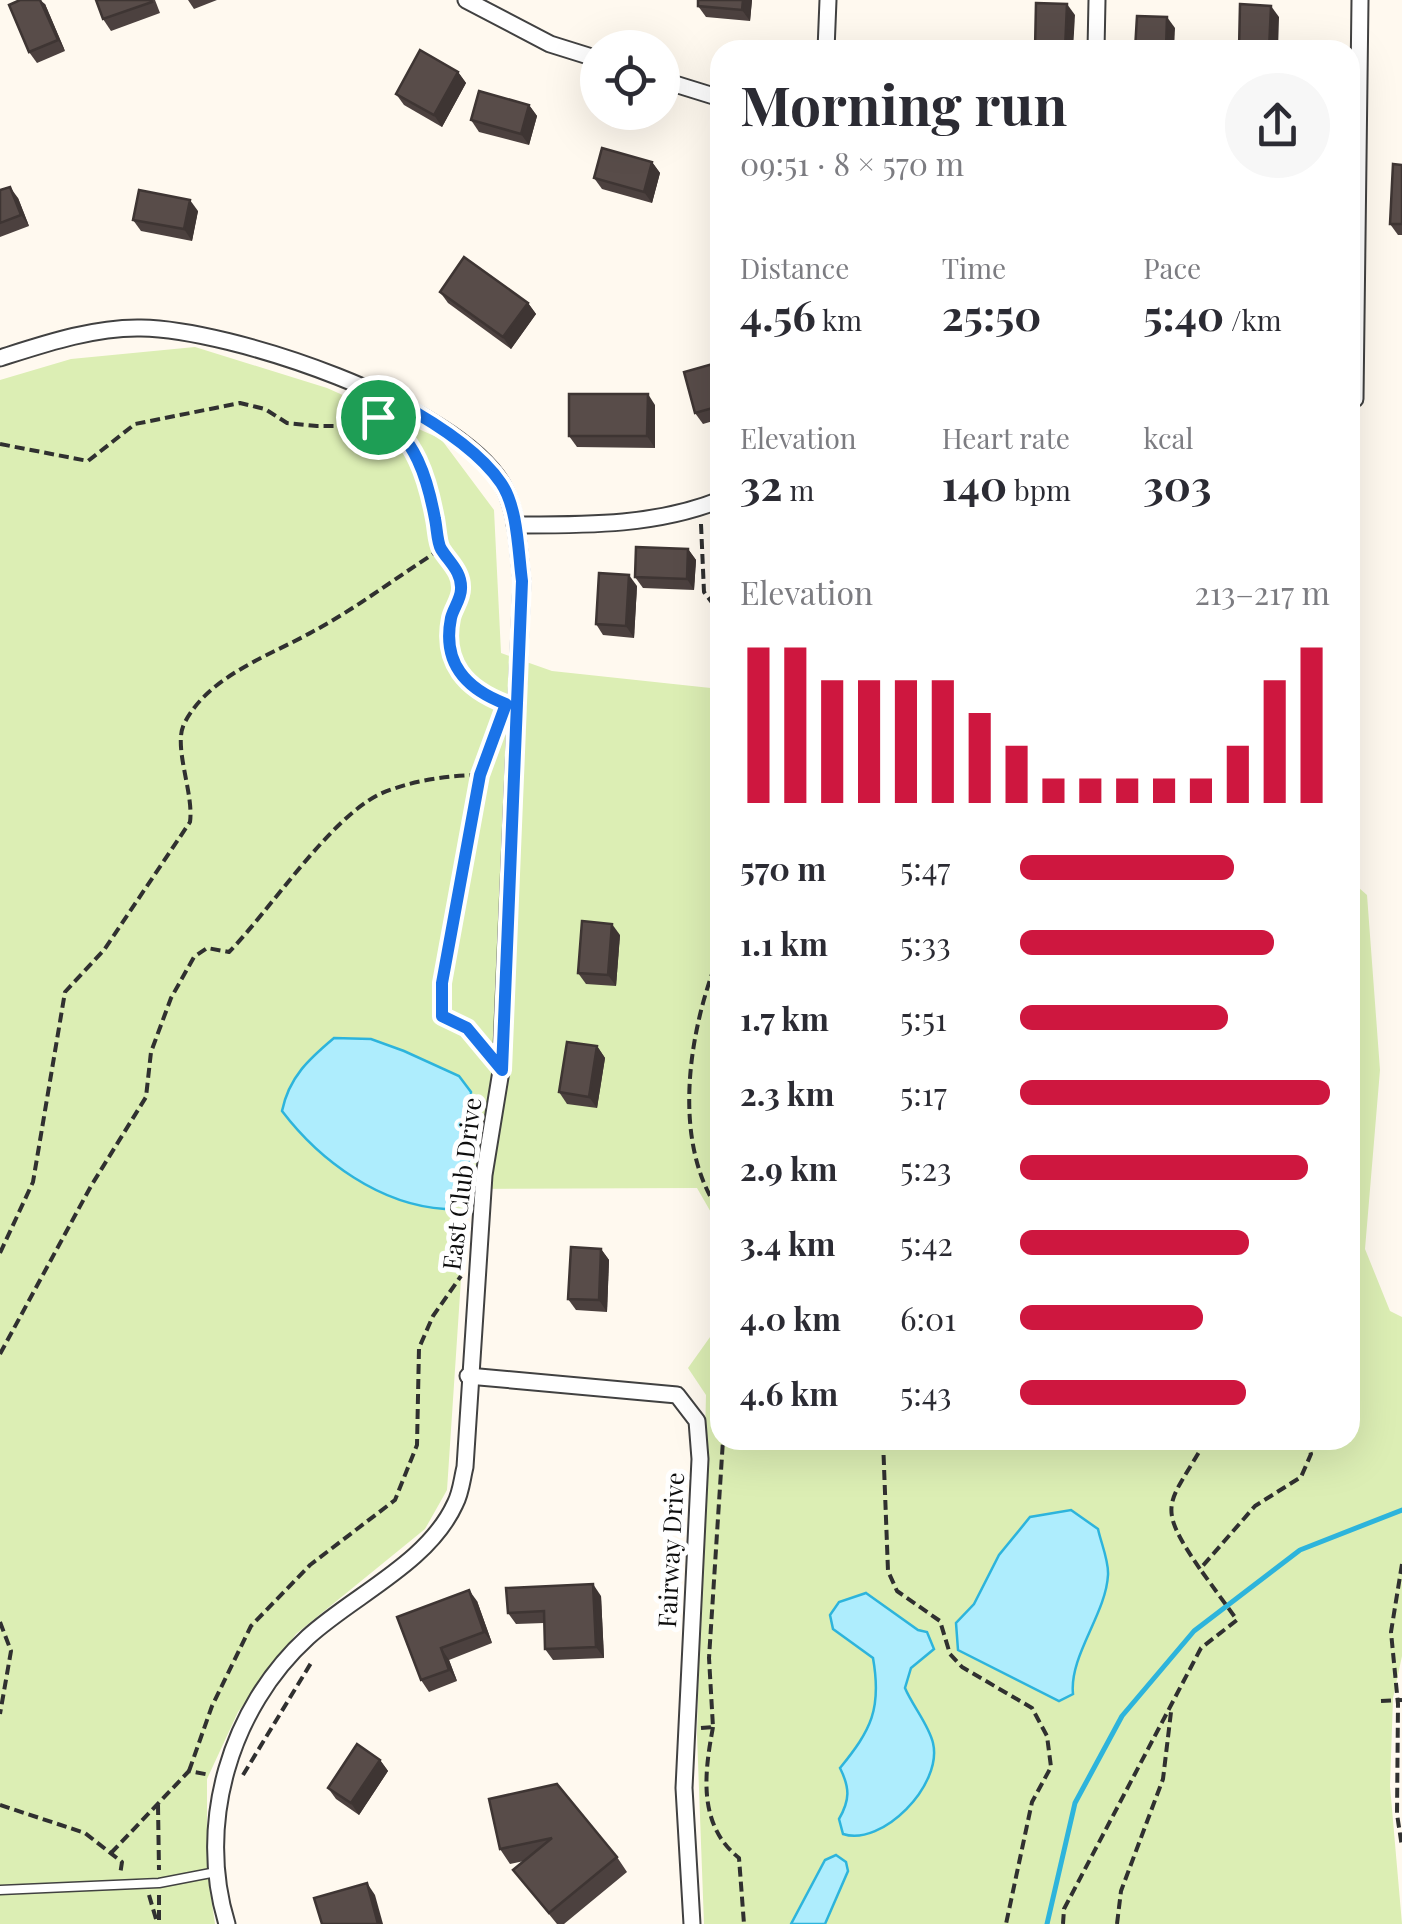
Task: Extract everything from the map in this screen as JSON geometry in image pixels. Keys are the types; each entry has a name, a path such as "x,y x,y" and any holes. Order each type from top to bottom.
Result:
{"street":[{"path":"466,0 550,44 580,53"},
{"path":"826,40 828,0"},
{"path":"1096,40 1097,0"},
{"path":"1359,40 1360,0"},
{"path":"680,86 710,95"},
{"name":"East Club Drive","path":"0,358 74,337 138,328 188,332 245,344 358,382 397,402 463,446 502,483 515,525 522,581 502,1070 484,1175 465,1467 456,1503 438,1531 306,1639 272,1680 242,1728 221,1777 216,1872 227,1924"},
{"path":"515,525 658,518 710,504"},
{"name":"Fairway Drive","path":"468,1376 590,1384 677,1395 697,1421 700,1458 684,1788 692,1924"}],"lane":[{"path":"0,1890 159,1883 216,1872"}],"path":[{"path":"0,444 88,460 136,424 240,403 264,409 287,423 357,426 378,417 397,402"},
{"path":"378,417 396,426 416,456 441,549 454,562 462,588 451,618 448,652 462,678 483,696 516,708"},
{"path":"701,507 704,592 710,600"},
{"path":"0,1253 32,1182 65,992 104,950 190,822 193,800 182,754 182,727 202,699 271,650 312,633 441,549"},
{"path":"499,722 480,775 442,983 442,1016 467,1028 502,1070"},
{"path":"0,1354 91,1186 146,1097 150,1052 170,998 194,956 207,948 230,952 314,854 381,794 458,775 480,775"},
{"path":"710,978 690,1090 694,1160 710,1192"},
{"path":"189,1771 212,1706 251,1626 310,1565 395,1500 416,1445 418,1348 433,1316 478,1252"},
{"path":"722,1450 709,1658 713,1727 705,1769 706,1798 718,1842 739,1858 744,1924"},
{"path":"883,1450 888,1571 898,1591 940,1622 950,1654 962,1667 1032,1708 1047,1736 1052,1768 1032,1802 1006,1924"},
{"path":"1063,1924 1064,1910 1200,1648 1237,1620 1170,1526 1170,1502 1200,1450"},
{"path":"1200,1569 1256,1506 1301,1477 1309,1450"},
{"path":"1402,1564 1391,1632 1400,1700 1394,1762 1402,1848"},
{"path":"0,1622 11,1651 0,1714"},
{"path":"1381,1701 1400,1700"},
{"path":"1117,1924 1122,1891 1163,1779 1171,1709"},
{"path":"687,1728 713,1727"},
{"path":"0,1805 85,1833 122,1862 118,1886"},
{"path":"158,1805 159,1924"}],"green space":[{"path":"195,347 327,388 441,439 494,510 501,653 552,671 710,688 710,1211 697,1188 467,1189 447,1490 425,1529 296,1634 238,1712 207,1779 207,1868 215,1924 0,1924 0,380 71,359"},
{"path":"1360,889 1367,895 1380,1070 1365,1249 1390,1311 1402,1317 1402,1656 1393,1698 1390,1786 1402,1924 704,1924 697,1735 706,1395 688,1368 710,1337 710,1450 1360,1450"}],"water":[{"path":"334,1038 371,1039 404,1051 459,1076 471,1092 470,1161 461,1197 445,1209 397,1199 353,1177 314,1147 282,1111 301,1070"},
{"path":"1071,1510 1098,1529 1108,1575 1101,1605 1076,1665 1073,1694 1059,1701 958,1650 956,1623 974,1604 999,1555 1030,1517"},
{"path":"866,1593 918,1630 927,1632 934,1649 911,1668 905,1688 931,1736 934,1760 929,1777 906,1809 875,1831 858,1836 843,1834 839,1819 847,1794 840,1768 860,1742 875,1705 873,1658 833,1629 830,1615 839,1602"},
{"path":"836,1855 846,1862 848,1871 825,1924 791,1924 825,1860"}],"building":[{"path":"20,0 40,0 58,40 29,52 9,5"},
{"path":"96,0 151,0 152,2 103,19"},
{"path":"698,0 743,0 742,10 698,6"},
{"path":"1036,3 1067,4 1065,40 1035,40"},
{"path":"1240,4 1271,6 1269,40 1239,40"},
{"path":"1137,16 1167,17 1166,40 1136,40"},
{"path":"420,50 458,72 434,115 396,94"},
{"path":"479,91 529,105 521,134 471,120"},
{"path":"602,148 652,162 644,192 594,178"},
{"path":"1393,164 1402,165 1402,224 1390,224"},
{"path":"10,187 21,215 0,223 0,190"},
{"path":"139,190 190,200 184,229 133,220"},
{"path":"464,257 528,303 503,337 440,292"},
{"path":"710,365 710,409 695,413 684,372"},
{"path":"569,394 648,394 647,436 569,436"},
{"path":"636,547 688,549 687,579 635,577"},
{"path":"599,573 629,575 626,626 596,624"},
{"path":"582,921 612,924 608,975 578,973"},
{"path":"567,1042 597,1046 589,1097 559,1092"},
{"path":"571,1247 601,1249 599,1300 568,1299"},
{"path":"593,1584 596,1647 545,1649 544,1611 508,1613 506,1588"},
{"path":"469,1590 484,1632 441,1648 449,1670 421,1680 397,1617"},
{"path":"357,1744 380,1760 351,1803 328,1788"},
{"path":"557,1784 617,1857 549,1913 513,1870 552,1838 500,1849 489,1799"},
{"path":"367,1883 378,1924 322,1924 314,1898"}],"waterway":[{"path":"1047,1924 1075,1803 1122,1716 1194,1631 1300,1550 1402,1510"}],"route":[{"path":"397,402 422,415 463,446 502,483 515,525 522,581 502,1070 467,1028 442,1016 442,983 480,775 506,704 483,696 462,678 448,652 451,618 462,588 454,562 441,549 428,489 416,456 396,426 378,417 397,402"}]}
